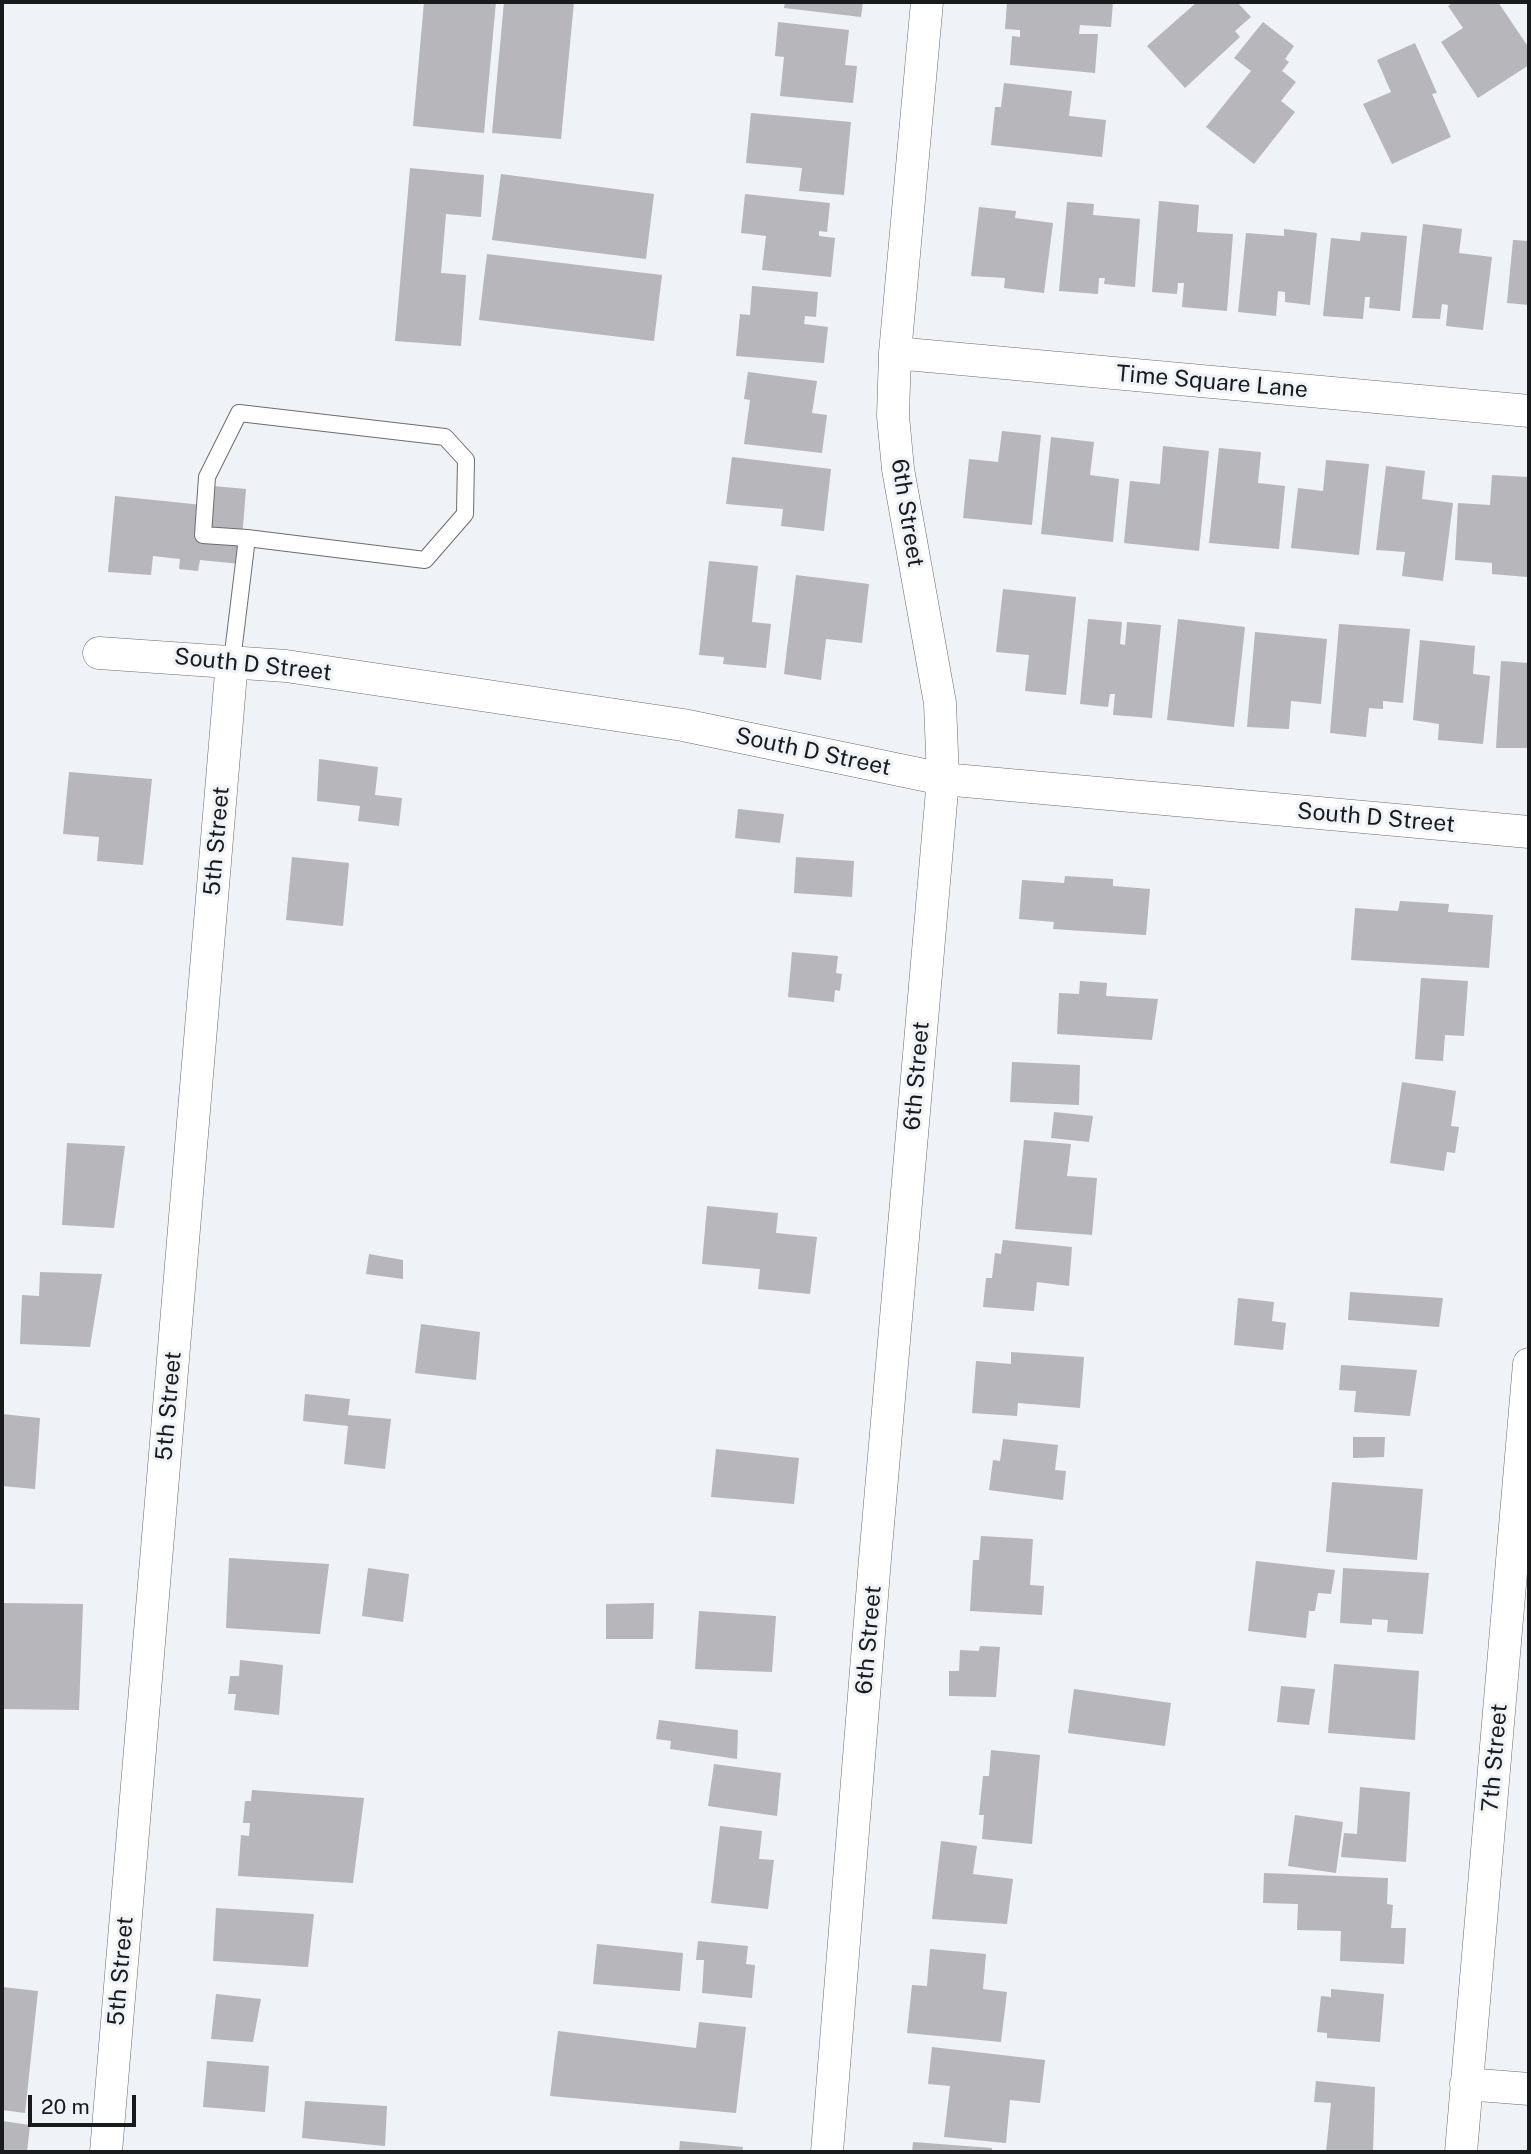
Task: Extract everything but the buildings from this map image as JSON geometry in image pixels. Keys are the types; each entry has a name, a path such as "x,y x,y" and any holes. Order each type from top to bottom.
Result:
{"street":[{"name":"6th Street","path":"827,2152 943,779 940,703 898,469 892,416 895,353 928,2"},
{"name":"Time Square Lane","path":"895,353 1529,411"},
{"name":"South D Street","path":"99,653 232,660 286,666 683,725 943,779 1529,832"},
{"name":"5th Street","path":"106,2152 232,660"},
{"name":"7th Street","path":"1461,2152 1525,1465 1529,1364"},
{"path":"1466,2084 1529,2090"}],"lane":[{"path":"239,413 445,438 466,460 465,514 425,560 247,538 204,535 207,477 239,413"},
{"path":"232,660 247,538"}]}
